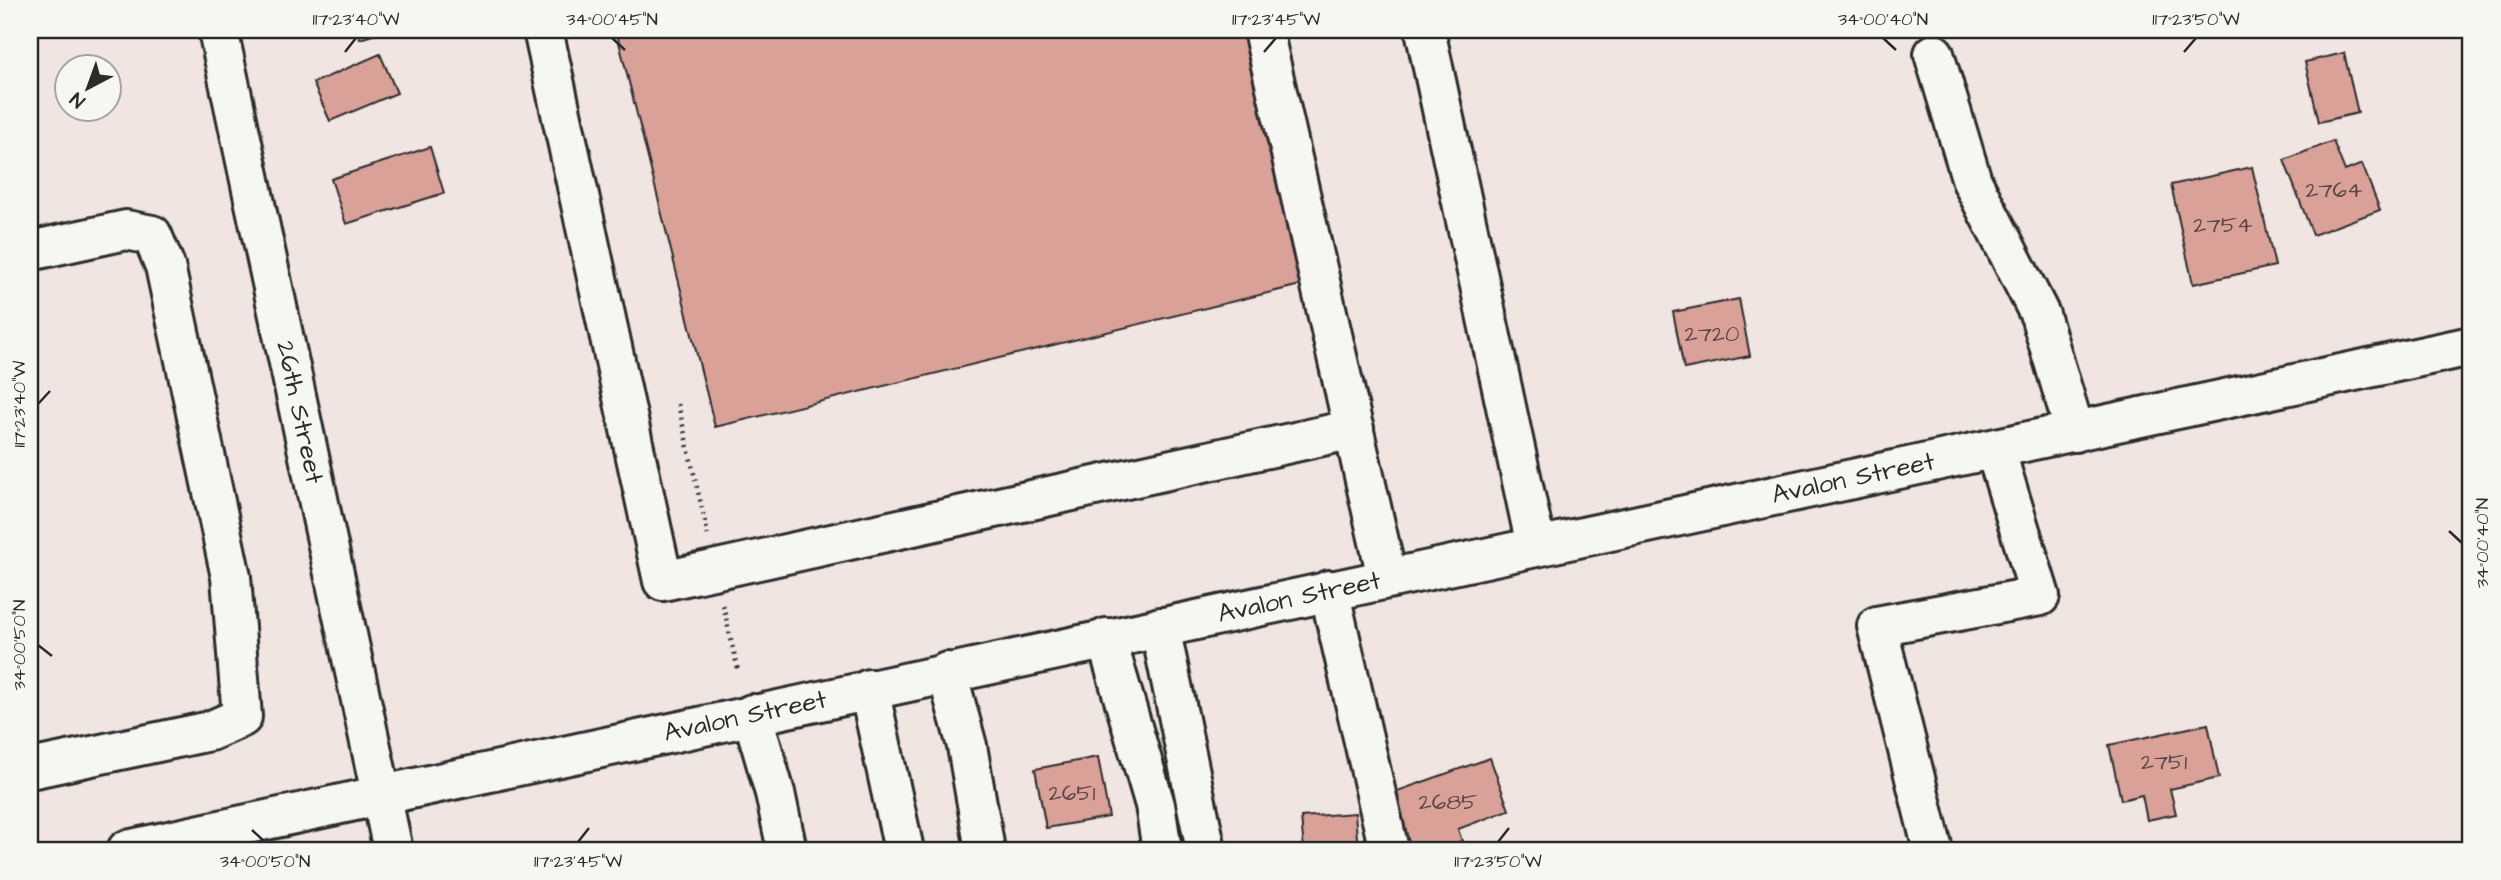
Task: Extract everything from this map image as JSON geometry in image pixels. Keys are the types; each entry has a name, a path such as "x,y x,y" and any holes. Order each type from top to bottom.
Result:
{"street":[{"name":"26th Street","path":"218,30 393,850"},
{"path":"543,30 663,580 1354,429"},
{"path":"1263,30 1387,577"},
{"path":"1425,30 1536,546"},
{"path":"1934,54 1972,181 2040,315 2075,432"},
{"path":"30,251 125,230 152,235 165,266 231,577 242,717 210,731 30,769"},
{"name":"Avalon Street","path":"127,850 2471,346"},
{"path":"1933,850 1877,626 2040,596 1995,449"},
{"path":"1329,590 1389,850"},
{"path":"1160,627 1206,850"},
{"path":"1106,638 1155,805 1162,850"},
{"path":"947,672 967,746 985,850"},
{"path":"869,689 904,850"},
{"path":"752,714 775,793 787,850"}],"building":[{"path":"358,30 389,30 360,39"},
{"path":"616,30 1250,30 1313,282 715,427"},
{"path":"2344,53 2358,113 2319,122 2305,62"},
{"path":"380,54 397,93 330,121 313,83"},
{"path":"2333,141 2345,171 2362,164 2380,210 2313,235 2284,160"},
{"path":"430,147 444,193 346,224 331,179"},
{"path":"2252,167 2275,266 2193,284 2171,185"},
{"path":"1739,299 1750,356 1684,369 1673,312"},
{"path":"2208,724 2219,778 2170,789 2176,814 2147,820 2142,795 2121,800 2109,745"},
{"path":"1098,757 1109,817 1046,828 1035,769"},
{"path":"1490,758 1509,810 1458,829 1462,841 1437,850 1406,850 1386,795"},
{"path":"1355,813 1358,850 1304,850 1301,817"}]}
